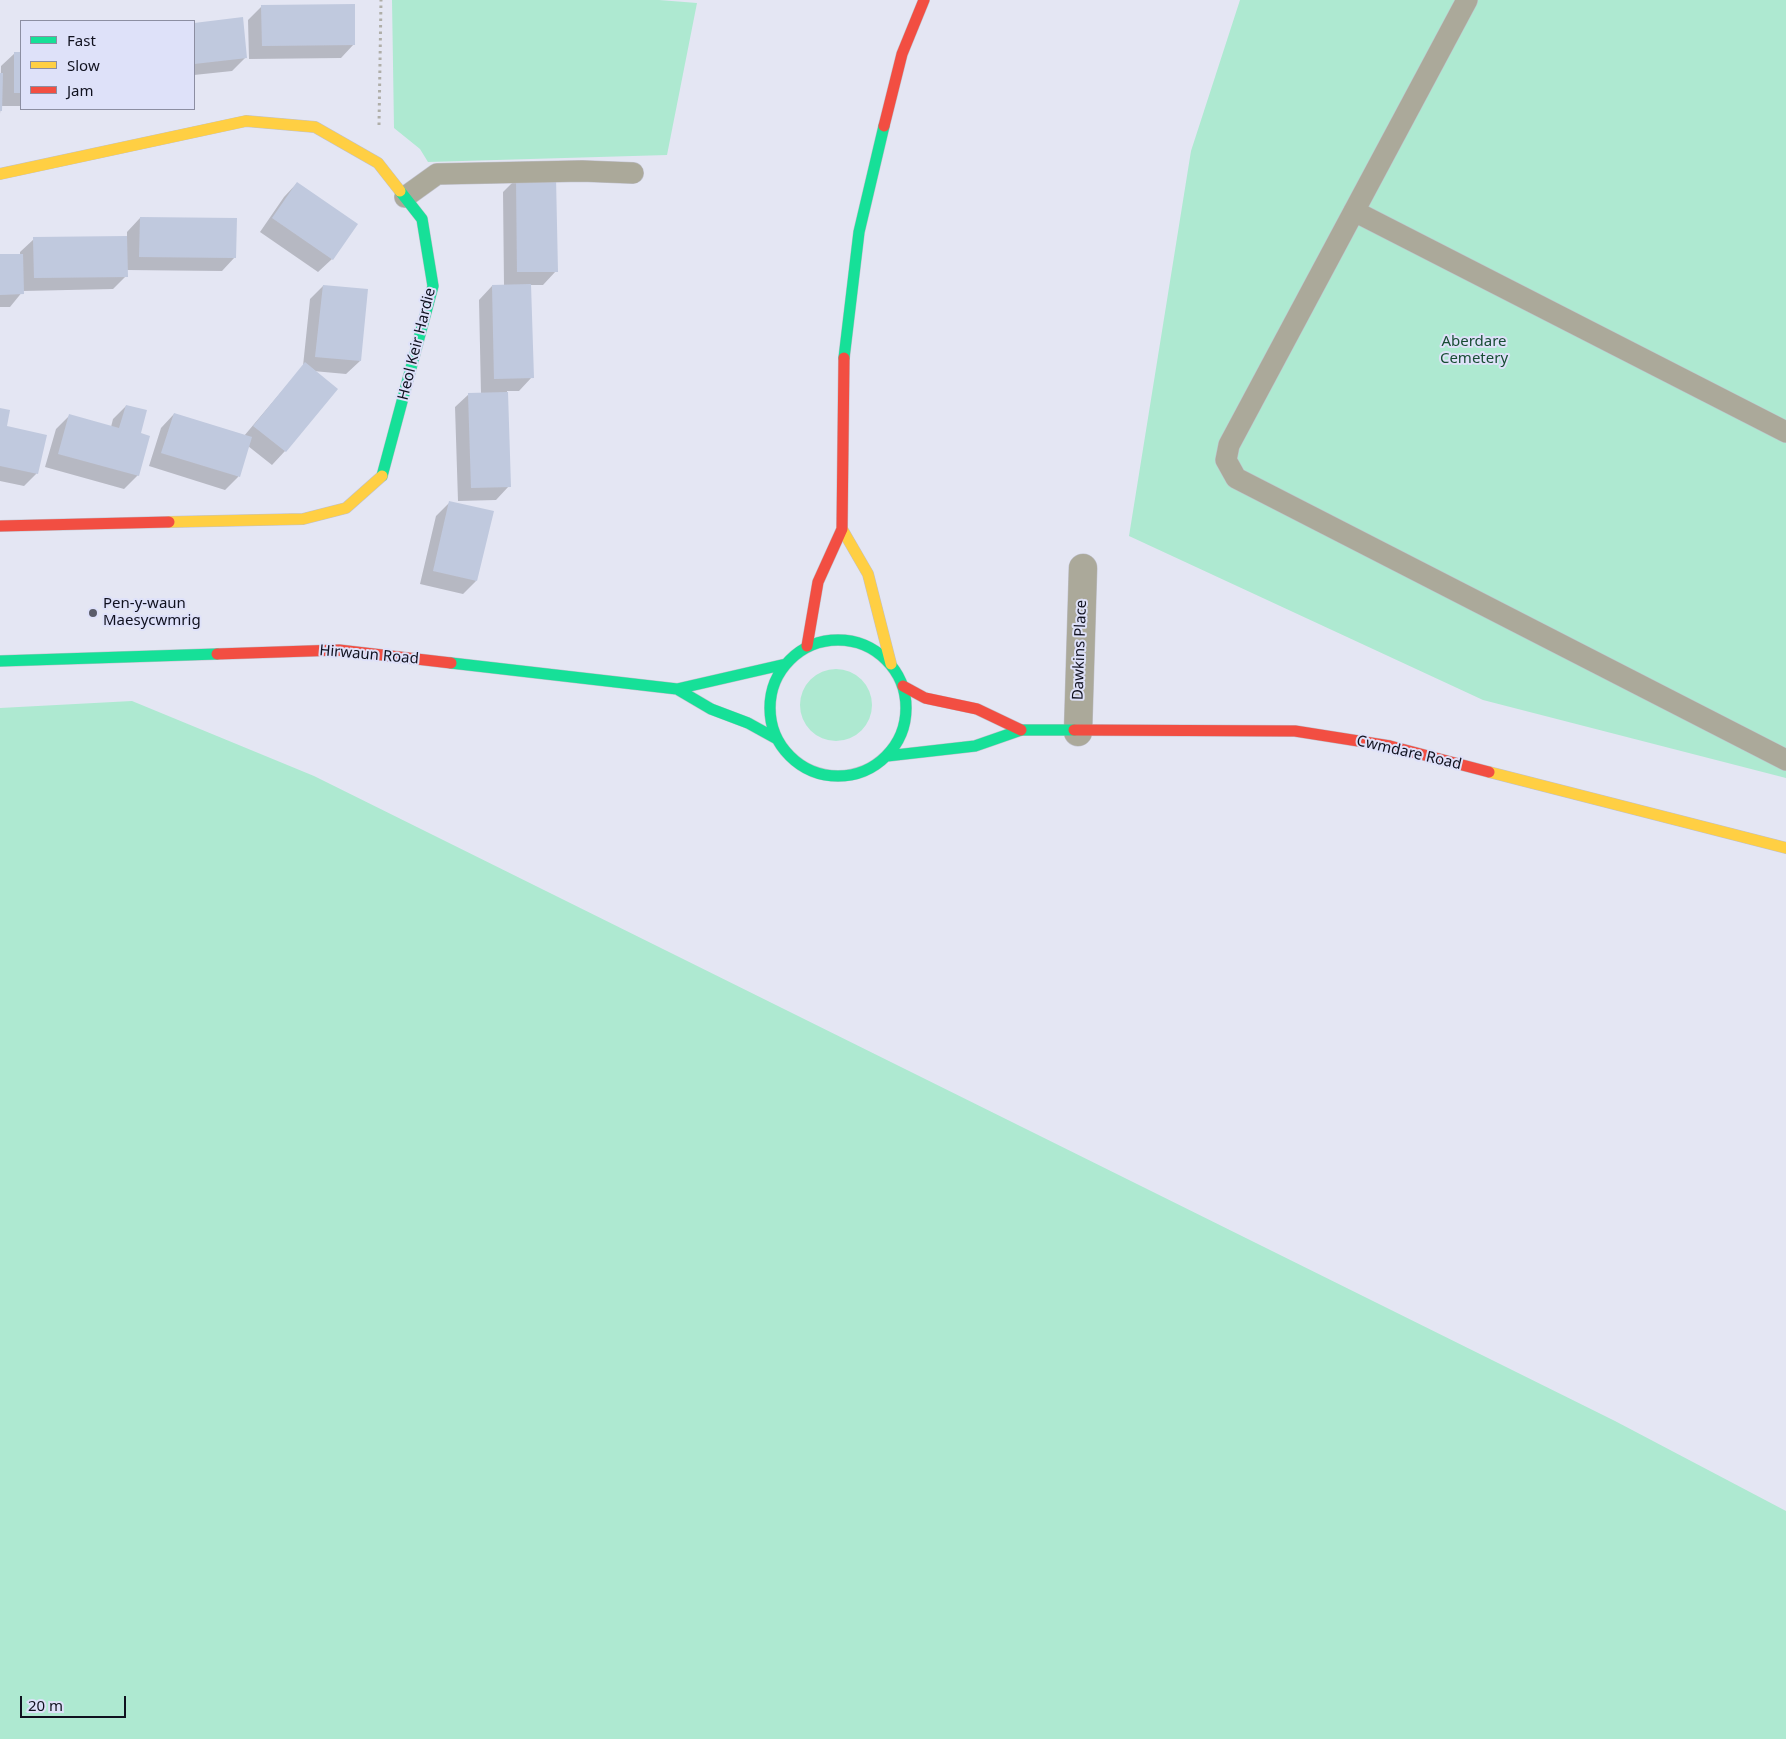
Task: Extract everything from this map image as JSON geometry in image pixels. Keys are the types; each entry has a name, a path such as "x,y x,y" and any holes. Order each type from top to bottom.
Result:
{"main road":[{"path":"807,646 818,582 842,529 843,368 858,232 902,54 924,0"},
{"name":"Heol Keir Hardie","path":"0,174 246,121 315,127 378,163 422,219 433,286 384,474 346,508 303,519 0,526"},
{"path":"842,529 868,574 891,664"},
{"path":"840,640 858,642 873,649 891,664 900,675 907,704 905,726 898,742 887,756 868,770 849,776 830,776 811,772 790,757 777,739 772,725 769,704 775,681 786,664 807,646 840,640"},
{"name":"Hirwaun Road","path":"0,661 339,650 677,689 786,664"},
{"name":"Cwmdare Road","path":"903,686 925,698 977,709 1021,730"},
{"name":"Hirwaun Road","path":"677,689 711,709 748,723 777,739"},
{"name":"Cwmdare Road","path":"887,756 975,746 1021,730 1078,732 1296,731 1390,746 1786,848"}],"street":[{"name":"Dawkins Place","path":"1078,732 1083,568"}],"lane":[{"path":"1467,0 1229,445 1226,460 1236,478 1786,760"},
{"path":"405,197 437,174 582,171 633,173"},
{"path":"1354,211 1786,432"}],"path":[{"path":"378,163 381,0"}],"green space":[{"path":"392,0 659,0 697,3 667,155 428,162 420,149 394,128"},
{"name":"Aberdare Cemetery","path":"1240,0 1786,0 1786,778 1483,700 1129,536 1191,151"},
{"path":"836,669 856,675 866,685 872,705 866,725 856,735 836,741 816,735 806,725 800,705 806,685 816,675"},
{"path":"132,701 314,776 1615,1421 1786,1511 1786,1739 0,1739 0,708"}],"building":[{"path":"355,4 355,45 262,46 261,5"},
{"path":"243,17 247,58 195,64 195,23"},
{"path":"14,52 20,52 20,93 14,93"},
{"path":"0,73 3,73 2,111 0,111"},
{"path":"516,177 556,177 558,272 517,272"},
{"path":"297,182 358,224 333,260 272,218"},
{"path":"140,217 237,218 236,258 139,257"},
{"path":"127,236 128,277 34,278 33,237"},
{"path":"0,254 23,254 24,294 0,295"},
{"path":"531,284 534,378 494,379 492,285"},
{"path":"323,285 368,289 361,361 315,357"},
{"path":"305,362 338,389 286,452 253,426"},
{"path":"508,392 511,487 471,488 468,393"},
{"path":"126,405 147,410 141,433 150,436 139,476 58,454 69,414 119,428"},
{"path":"0,408 10,410 7,426 47,435 38,474 0,466"},
{"path":"174,413 252,437 240,477 161,453"},
{"path":"449,501 494,511 477,581 433,571"}],"traffic: fast":[{"path":"844,358 859,232 884,126"},
{"path":"382,476 433,286 422,219 400,191"},
{"path":"838,640 864,645 876,651 886,660 895,670 901,682 906,708 901,734 895,746 886,756 876,765 864,771 838,776 812,771 800,765 790,756 781,746 775,734 770,708 775,682 781,670 790,660 800,651 812,645 838,640"},
{"path":"0,661 217,654"},
{"path":"451,663 677,689 786,664"},
{"path":"677,689 711,709 748,723 777,739"},
{"path":"887,756 975,746 1021,730 1074,730"}],"traffic: slow":[{"path":"0,174 246,121 315,127 378,163 400,191"},
{"path":"169,522 303,519 346,508 382,476"},
{"path":"842,529 868,574 891,664"},
{"path":"1489,772 1786,848"}],"traffic: jam":[{"path":"884,126 902,54 924,0"},
{"path":"807,646 818,582 842,529 844,358"},
{"path":"0,526 169,522"},
{"path":"217,654 339,650 451,663"},
{"path":"903,686 925,698 977,709 1021,730"},
{"path":"1074,730 1295,731 1390,746 1489,772"}],"place":[{"name":"Pen-y-waun Maesycwmrig","path":"93,613"}]}
